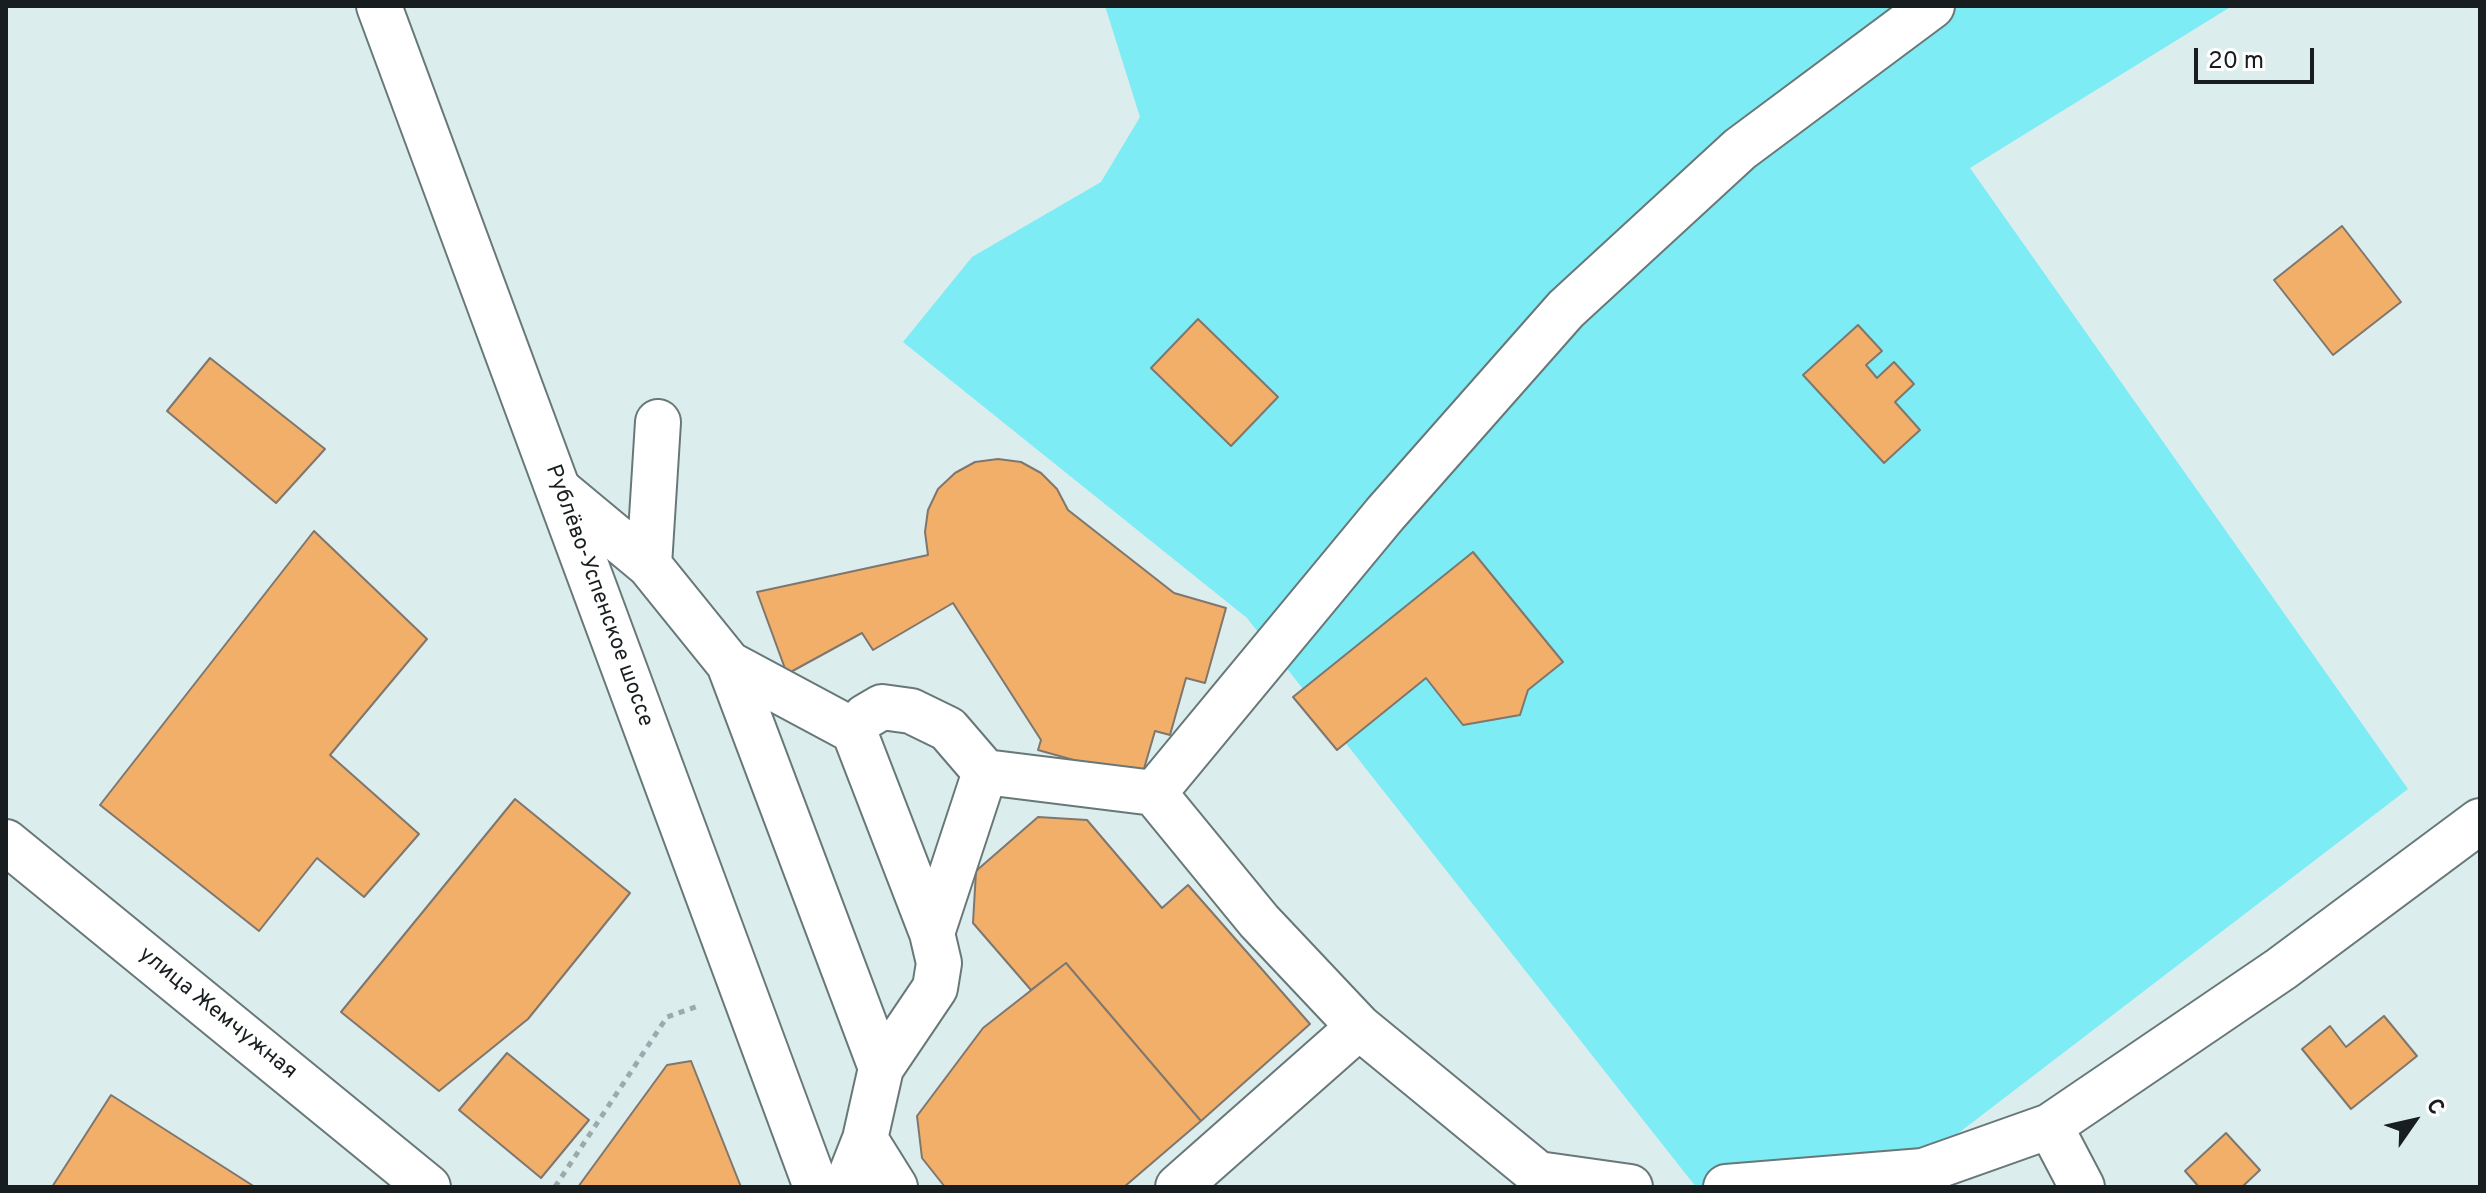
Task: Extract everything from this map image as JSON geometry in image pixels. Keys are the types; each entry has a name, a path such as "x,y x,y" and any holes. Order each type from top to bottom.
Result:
{"street":[{"name":"Рублёво-Успенское шоссе","path":"379,6 816,1187"},
{"path":"1154,793 1385,514 1566,309 1740,149 1932,6"},
{"path":"649,565 658,422"},
{"path":"560,491 649,565 729,664 881,1068"},
{"path":"729,664 854,731 932,933 939,963 935,988 881,1068 865,1139 846,1187"},
{"path":"854,731 865,717 882,707 911,711 948,729 985,772 1154,793 1259,921 1359,1027 1538,1174 1630,1187"},
{"path":"932,933 985,772"},
{"path":"1726,1187 1923,1171 2050,1126 2281,969 2480,821"},
{"name":"улица Жемчужная","path":"6,842 428,1187"},
{"path":"1178,1187 1359,1027"},
{"path":"2050,1126 2082,1187"},
{"path":"865,1139 895,1187"}],"path":[{"path":"555,1187 667,1017 698,1006"}],"shaded area":[{"path":"1105,6 2232,6 1970,168 2408,789 1888,1187 1696,1187 1247,618 903,342 972,257 1101,182 1140,117"}],"building":[{"path":"2342,226 2401,302 2333,355 2274,280"},
{"path":"1198,319 1278,397 1231,446 1151,368"},
{"path":"1858,325 1882,351 1866,365 1877,378 1894,362 1914,384 1895,402 1920,430 1884,463 1803,375"},
{"path":"210,358 325,449 276,503 167,411"},
{"path":"998,459 1021,462 1041,473 1057,489 1068,510 1174,593 1226,608 1205,683 1186,678 1170,735 1155,731 1141,779 1038,750 1041,740 953,603 873,650 862,633 787,674 757,592 928,555 925,532 928,510 938,489 955,473 975,462"},
{"path":"314,531 427,639 330,755 419,834 364,897 317,858 259,931 100,805"},
{"path":"1473,552 1563,662 1528,690 1520,715 1463,725 1426,678 1337,750 1293,697"},
{"path":"515,799 630,893 528,1019 439,1091 341,1012"},
{"path":"1038,817 1087,820 1162,908 1188,885 1310,1024 1201,1121 1066,963 1031,990 973,923 976,871"},
{"path":"1066,963 1201,1121 1124,1187 945,1187 922,1158 917,1116 983,1028"},
{"path":"2384,1016 2417,1056 2351,1109 2302,1049 2330,1026 2346,1047"},
{"path":"507,1053 589,1120 541,1178 459,1110"},
{"path":"691,1061 741,1187 578,1187 667,1065"},
{"path":"111,1095 255,1187 52,1187"},
{"path":"2226,1133 2260,1170 2242,1187 2199,1187 2185,1171"}]}
